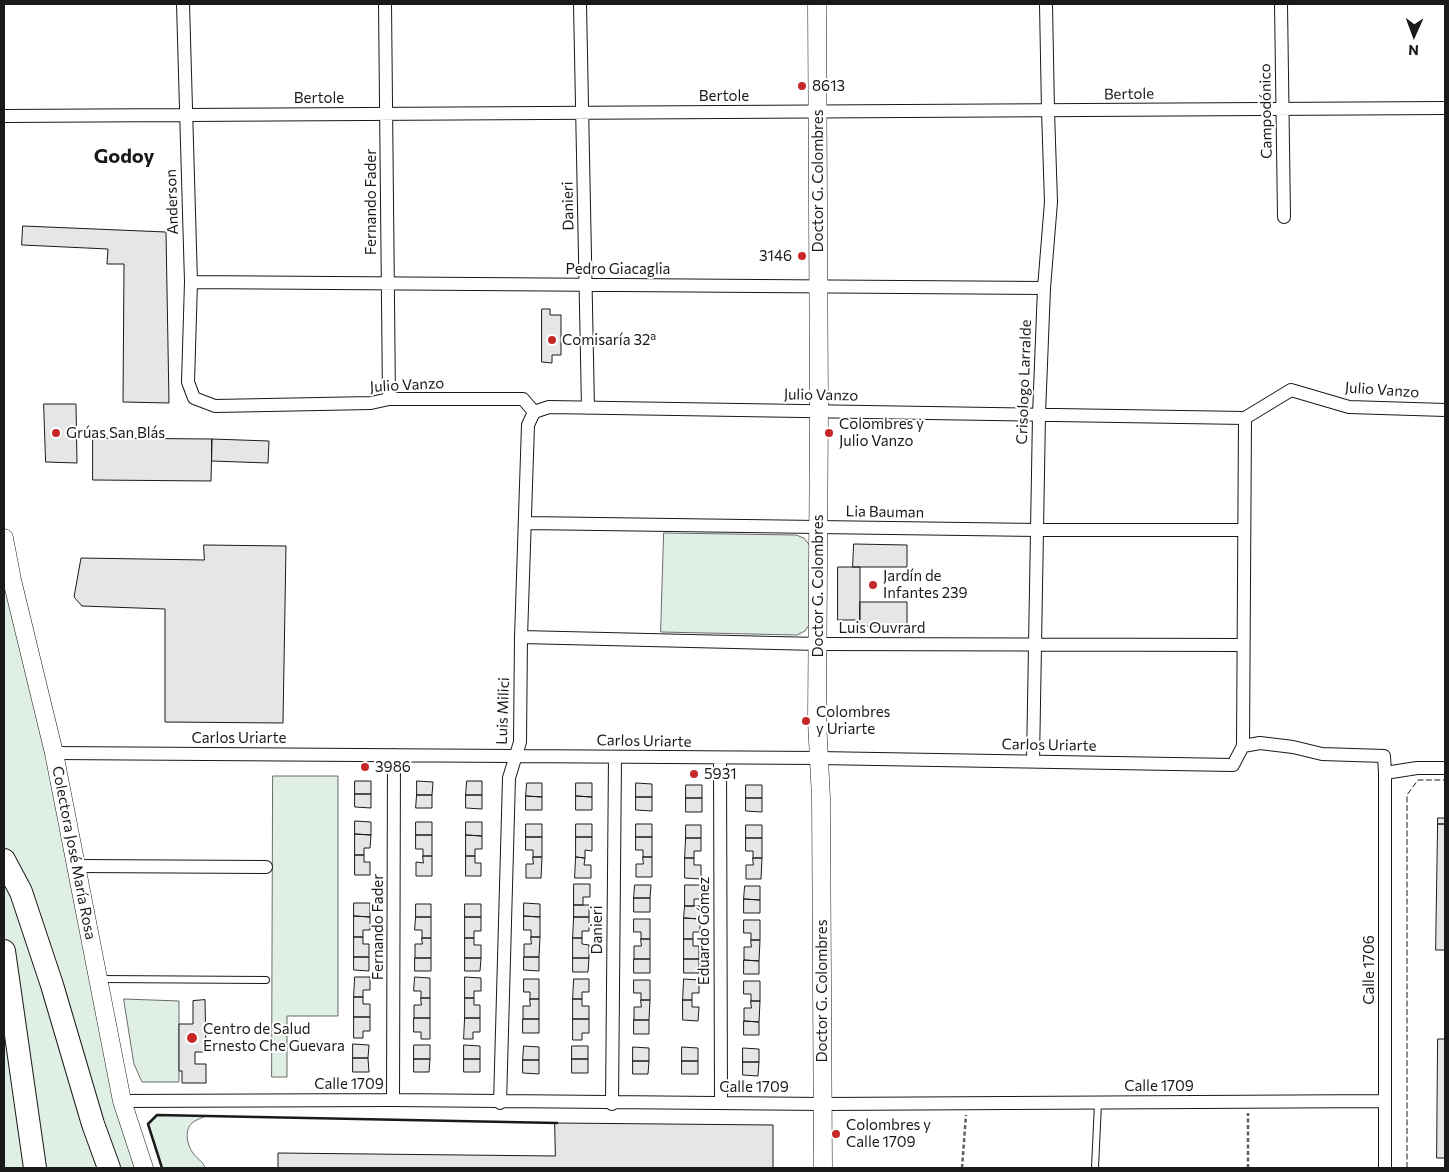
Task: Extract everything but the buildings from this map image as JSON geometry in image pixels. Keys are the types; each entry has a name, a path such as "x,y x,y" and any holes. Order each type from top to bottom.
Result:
{"highway":[{"path":"4,860 21,892 52,985 93,1124 109,1168"},
{"path":"4,951 35,1168"}],"street":[{"name":"Anderson","path":"183,4 191,282 188,382 194,398"},
{"name":"Fernando Fader","path":"385,4 389,399"},
{"name":"Danieri","path":"580,4 588,408"},
{"name":"Doctor G. Colombres","path":"817,4 818,758 821,798 823,1168"},
{"name":"Crisologo Larralde","path":"1033,761 1039,415 1044,288 1051,202 1046,4"},
{"name":"Campodónico","path":"1281,4 1284,217"},
{"name":"Bertole","path":"4,116 817,111 1048,112 1445,108"},
{"name":"Pedro Giacaglia","path":"191,282 1044,288"},
{"name":"Julio Vanzo","path":"194,398 215,406 371,403 389,399 523,399 534,412 548,407 1245,418 1291,390 1349,407 1445,410"},
{"name":"Luis Milici","path":"500,1102 509,778 520,742 521,637 528,425 534,412"},
{"path":"1245,418 1243,746 1260,743 1293,747 1322,754 1384,756 1386,773 1417,768 1445,768"},
{"name":"Lia Bauman","path":"526,523 1037,530 1244,530"},
{"name":"Colectora José María Rosa","path":"4,538 12,580 54,753 100,979 122,1101 144,1168"},
{"name":"Luis Ouvrard","path":"521,637 818,644 1243,646"},
{"name":"Carlos Uriarte","path":"54,753 818,758 1233,765 1243,746"},
{"name":"Fernando Fader","path":"393,1100 394,754"},
{"name":"Danieri","path":"612,1104 615,757"},
{"name":"Eduardo Gómez","path":"720,758 721,1103"},
{"name":"Calle 1706","path":"1385,1168 1386,773"},
{"path":"77,866 266,867"},
{"name":"Calle 1709","path":"122,1101 393,1100 612,1104 1385,1101"}],"lane":[{"path":"100,979 266,980"},
{"path":"1095,1168 1098,1103"}],"path":[{"path":"1248,1102 1248,1168"},
{"path":"962,1168 966,1103"}],"green space":[{"path":"664,533 796,535 804,538 811,547 809,625 805,631 797,635 661,632"},
{"path":"4,538 144,1168 4,1168"},
{"path":"273,776 338,776 338,1016 287,1016 287,1077 272,1077"},
{"path":"124,999 179,1001 179,1082 142,1082 134,1064"},
{"path":"157,1115 206,1116 192,1123 187,1133 191,1150 205,1168 162,1168 148,1124"}],"fence":[{"path":"1407,1168 1407,795 1418,780 1445,780"}],"wall":[{"path":"162,1168 148,1124 157,1115 557,1123"}],"place":[{"name":"8613","path":"802,86"},
{"name":"3146","path":"802,256"},
{"name":"Comisaría 32ª","path":"552,340"},
{"name":"Grúas San Blás","path":"56,433"},
{"name":"Colombres y Julio Vanzo","path":"829,433"},
{"name":"Jardín de Infantes 239","path":"873,585"},
{"name":"Colombres y Uriarte","path":"806,721"},
{"name":"3986","path":"365,767"},
{"name":"5931","path":"694,774"},
{"name":"Centro de Salud Ernesto Che Guevara","path":"192,1038"},
{"name":"Colombres y Calle 1709","path":"836,1134"}],"district":[{"name":"Godoy","path":"124,156"}]}
